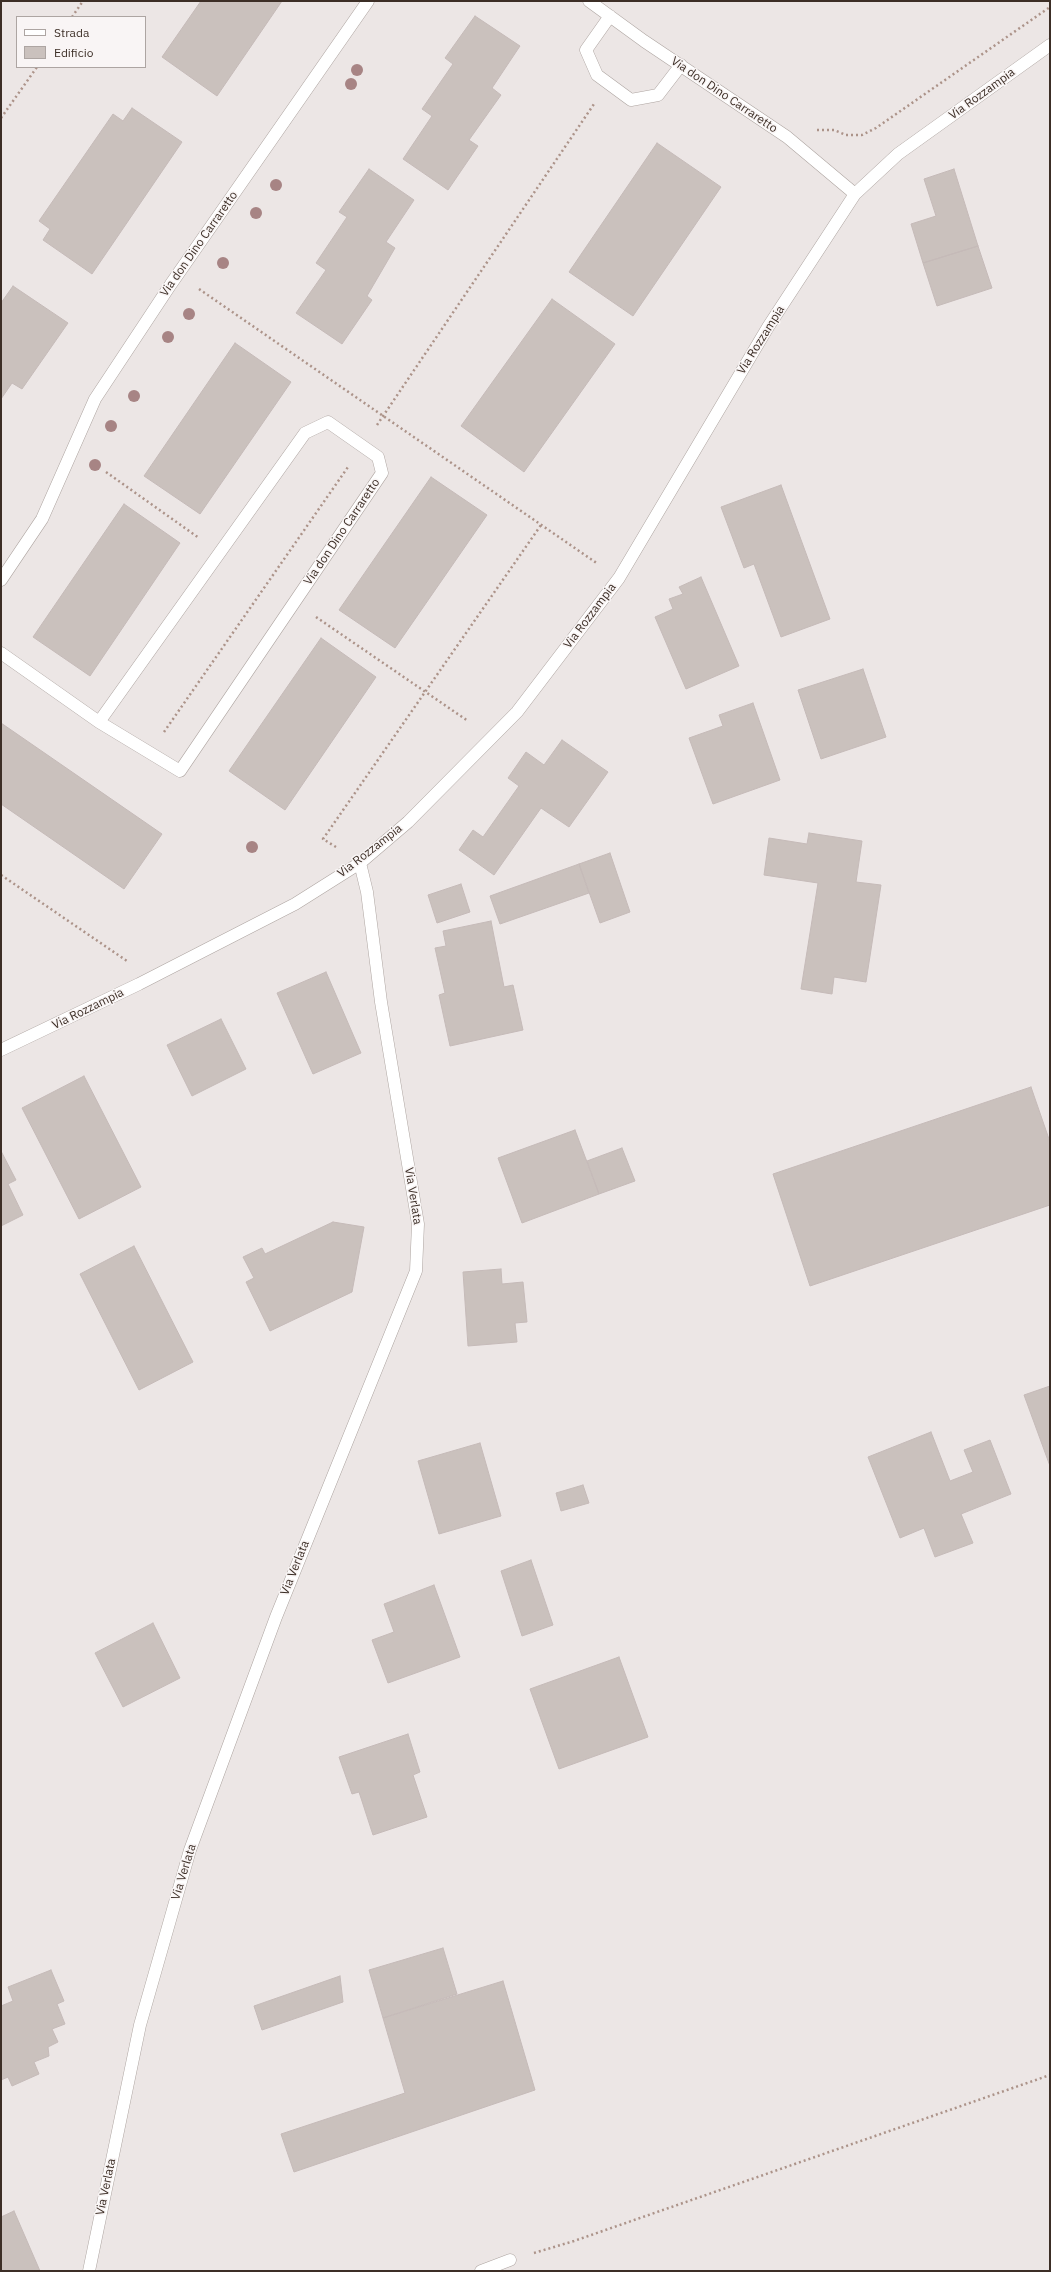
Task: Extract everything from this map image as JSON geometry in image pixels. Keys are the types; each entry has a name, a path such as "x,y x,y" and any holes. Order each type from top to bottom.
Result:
{"street":[{"name":"Via don Dino Carraretto","path":"1,580 42,519 95,399 171,284 368,1"},
{"name":"Via don Dino Carraretto","path":"590,1 799,147 855,194"},
{"path":"610,16 586,50 597,75 631,100 658,95 681,65"},
{"name":"Via Rozzampia","path":"1,1050 139,984 295,904 360,863 408,822 517,712 619,578 764,334 855,194 898,154 1050,45"},
{"name":"Via don Dino Carraretto","path":"1,653 99,722 180,772 382,473 378,457 328,422 306,433 99,722"},
{"name":"Via Verlata","path":"88,2271 140,2025 190,1850 276,1617 416,1271 418,1224 381,1002 367,892 360,863"},
{"path":"480,2271 510,2260"}],"path":[{"path":"73,16 83,1"},
{"path":"799,147 809,134 820,129 834,130 846,135 862,135 876,128 1050,7"},
{"path":"1,118 36,68"},
{"path":"149,753 362,447 598,99"},
{"path":"197,287 619,578"},
{"path":"106,472 200,539"},
{"path":"339,849 323,839 541,525"},
{"path":"314,615 468,721"},
{"path":"1,875 128,961 139,984"},
{"path":"510,2260 574,2241 1050,2075"}],"building":[{"path":"201,1 282,1 217,96 162,57"},
{"path":"475,16 520,46 492,88 501,95 469,140 478,146 448,190 403,159 432,116 422,109 453,64 445,58"},
{"path":"132,108 182,142 92,274 43,240 50,229 39,221 113,114 123,121"},
{"path":"657,143 721,187 633,316 569,272"},
{"path":"369,169 414,200 386,242 395,248 367,296 372,300 342,344 296,313 326,270 316,263 347,217 339,212"},
{"path":"954,169 978,246 923,263 911,224 936,216 924,179"},
{"path":"978,246 992,288 937,306 923,263"},
{"path":"13,286 68,323 22,389 12,383 1,399 1,303"},
{"path":"552,299 615,344 524,472 461,426"},
{"path":"235,343 291,382 200,514 144,476"},
{"path":"431,477 487,515 395,648 339,610"},
{"path":"781,485 830,619 781,637 754,564 744,568 721,507"},
{"path":"124,504 180,543 90,676 33,637"},
{"path":"701,577 739,666 686,689 655,617 673,609 669,599 683,594 679,587"},
{"path":"321,638 376,677 285,810 229,771"},
{"path":"863,669 886,737 821,759 798,690"},
{"path":"753,703 780,780 713,804 689,738 723,726 719,715"},
{"path":"1,723 162,834 124,889 1,804"},
{"path":"562,740 608,772 569,827 541,808 494,875 459,850 473,830 483,837 519,786 508,778 526,752 544,765"},
{"path":"809,833 862,841 856,882 881,885 866,982 834,977 832,994 801,989 818,883 764,875 769,838 807,844"},
{"path":"610,853 630,912 600,923 579,864"},
{"path":"579,864 589,893 500,924 490,896"},
{"path":"461,884 470,912 437,923 428,895"},
{"path":"491,921 504,987 513,985 523,1030 450,1046 439,995 445,993 435,948 446,946 443,931"},
{"path":"326,972 361,1053 313,1074 277,993"},
{"path":"221,1019 246,1069 192,1096 167,1045"},
{"path":"84,1076 141,1187 79,1219 22,1108"},
{"path":"1031,1087 1050,1142 1050,1205 810,1286 773,1174"},
{"path":"575,1130 599,1194 522,1223 498,1158"},
{"path":"622,1148 635,1181 599,1194 587,1161"},
{"path":"1,1151 16,1180 8,1184 23,1215 1,1226"},
{"path":"333,1222 364,1227 352,1292 270,1331 246,1282 254,1278 243,1257 262,1248 265,1254"},
{"path":"134,1246 193,1362 139,1390 80,1274"},
{"path":"501,1269 502,1284 523,1282 527,1322 515,1323 517,1342 468,1346 463,1272"},
{"path":"1050,1386 1050,1466 1024,1395"},
{"path":"931,1432 950,1481 973,1472 964,1450 990,1440 1011,1494 961,1514 973,1543 935,1557 924,1528 900,1538 868,1457"},
{"path":"480,1443 501,1516 439,1534 418,1461"},
{"path":"583,1485 589,1503 561,1511 556,1493"},
{"path":"531,1560 553,1625 522,1636 501,1571"},
{"path":"434,1585 460,1657 388,1683 372,1640 394,1632 384,1604"},
{"path":"153,1623 180,1678 123,1707 95,1653"},
{"path":"619,1657 648,1737 559,1769 530,1689"},
{"path":"408,1734 420,1772 413,1775 427,1817 373,1835 359,1792 352,1794 339,1757"},
{"path":"443,1948 457,1994 383,2018 369,1970"},
{"path":"51,1970 64,2001 57,2004 65,2024 52,2029 58,2042 48,2047 49,2056 34,2062 39,2074 12,2086 8,2077 1,2080 1,2006 13,2001 8,1987"},
{"path":"340,1976 343,2002 262,2030 254,2006"},
{"path":"503,1981 535,2090 294,2172 281,2134 405,2093 383,2018"},
{"path":"14,2211 40,2271 1,2271 1,2217"}]}
